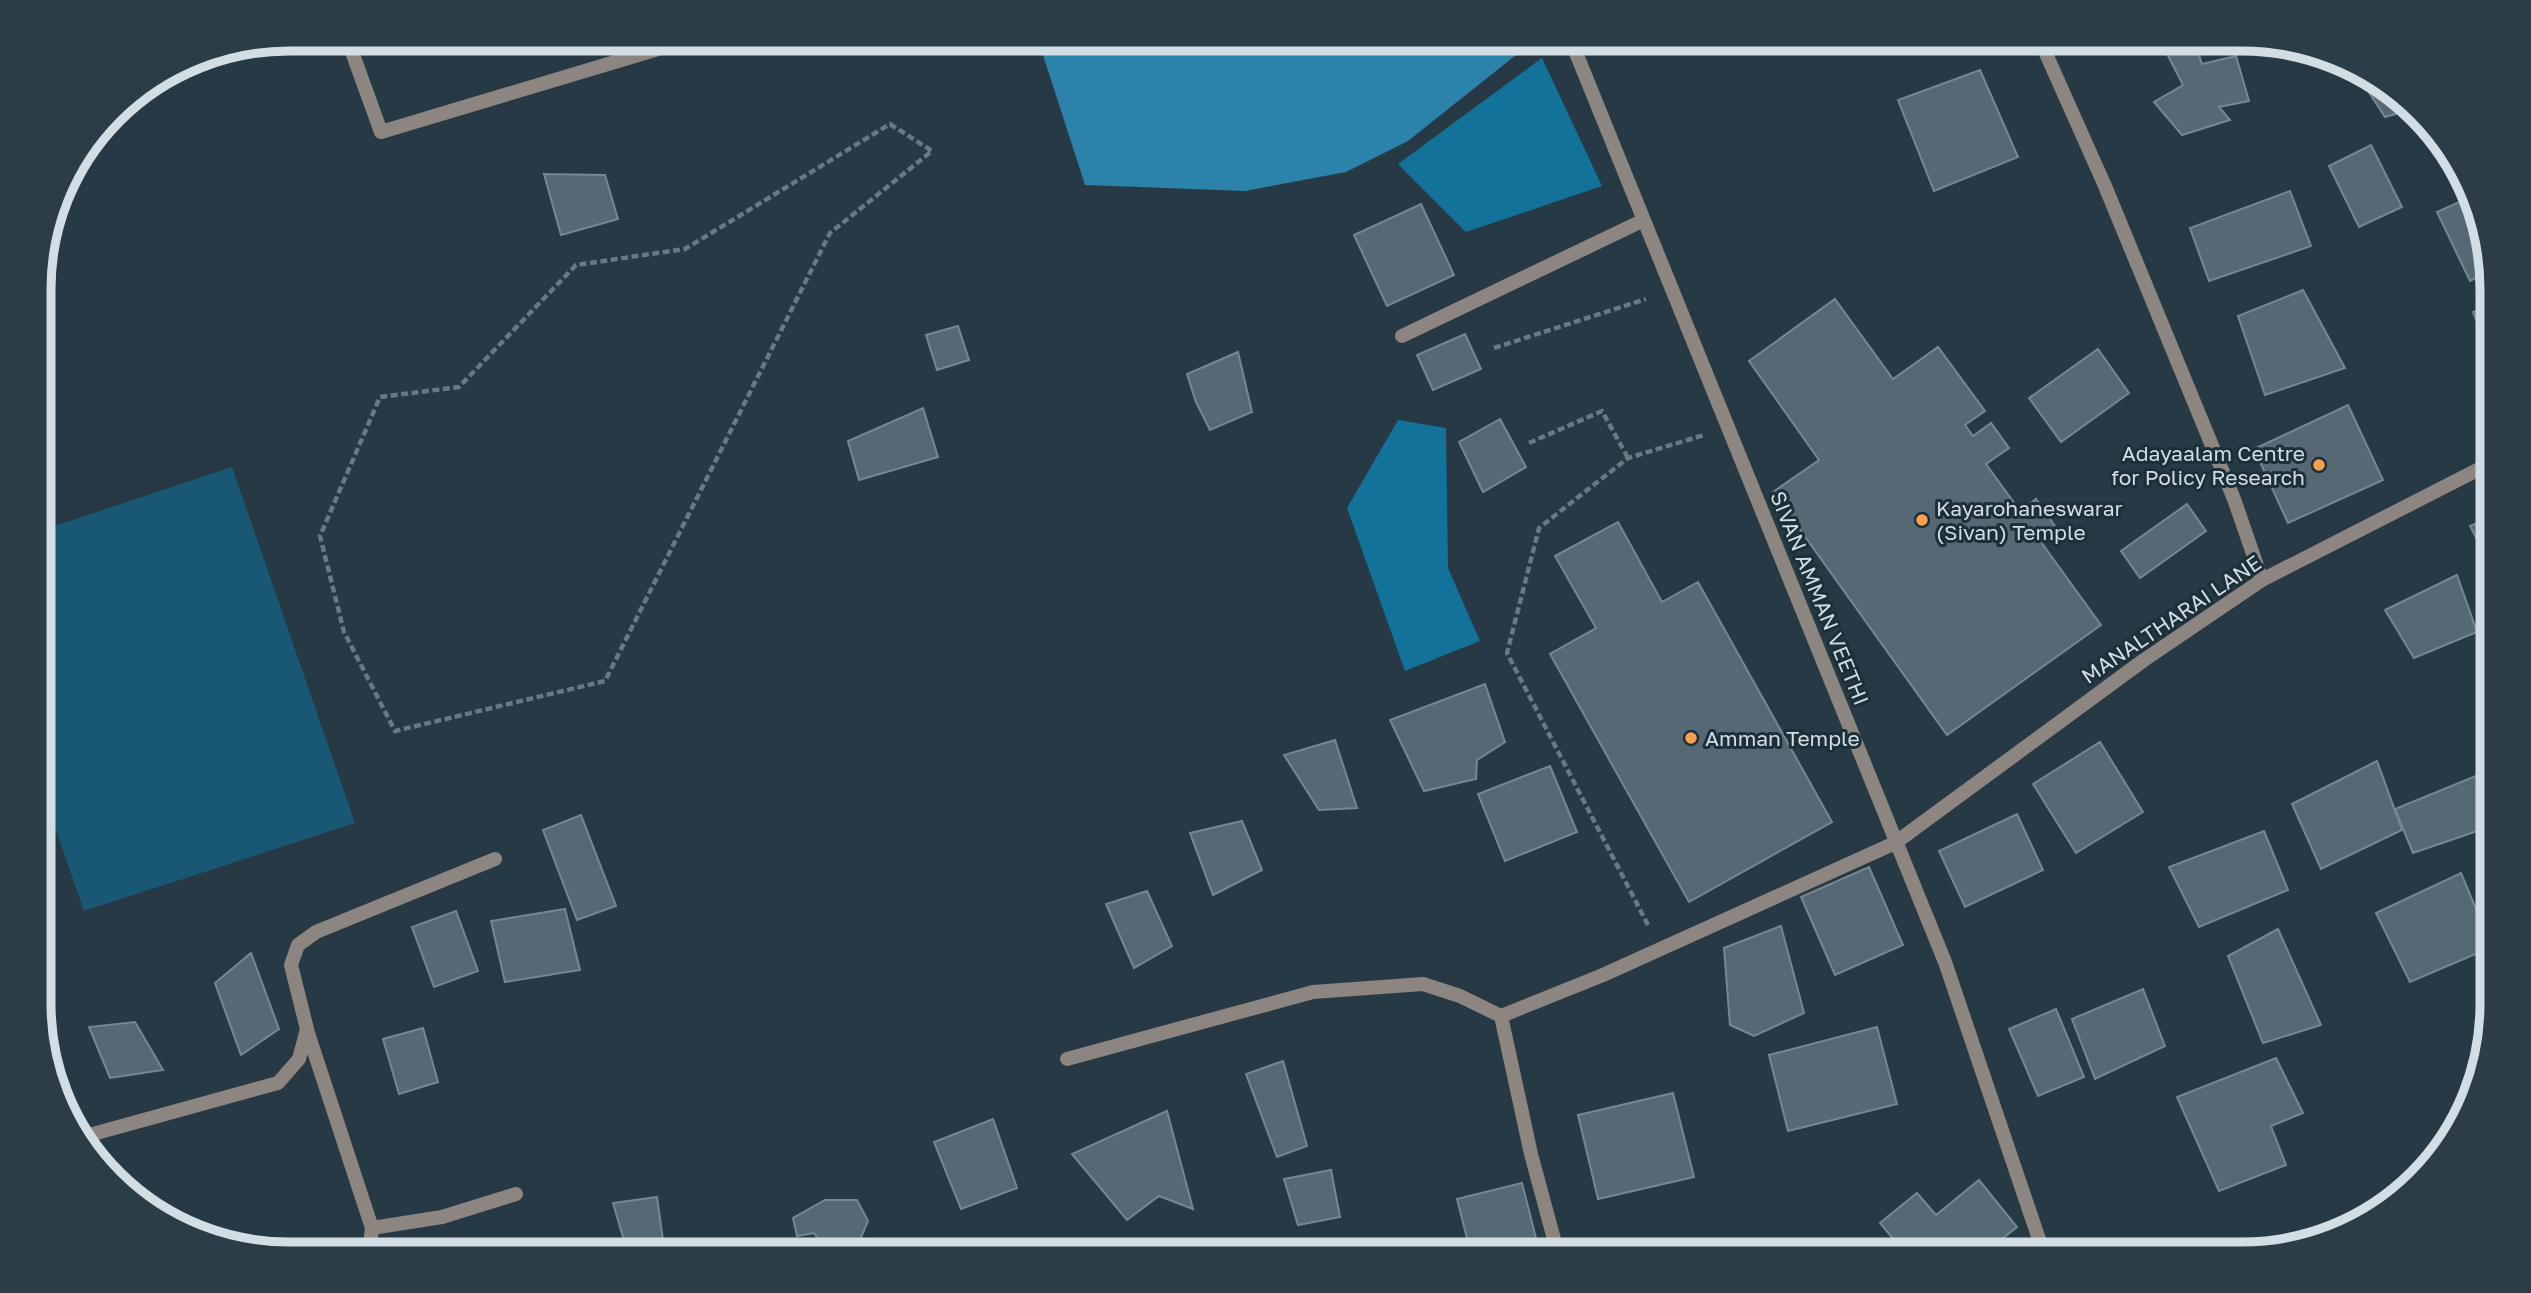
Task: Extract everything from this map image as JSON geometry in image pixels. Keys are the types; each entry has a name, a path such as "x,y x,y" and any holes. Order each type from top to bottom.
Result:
{"street":[{"path":"352,51 381,132 652,51"},
{"name":"SIVAN AMMAN VEETHI","path":"1578,51 1672,290 1945,962 2040,1242"},
{"path":"2045,51 2105,186 2234,499 2262,580"},
{"path":"1402,336 1644,220"},
{"name":"MANALTHARAI LANE","path":"1501,1016 1603,975 1895,843 2144,660 2262,580 2480,469"},
{"path":"370,1242 372,1228 307,1029 291,965 298,945 316,932 495,859"},
{"path":"1067,1059 1313,992 1423,984 1461,996 1501,1016 1531,1154 1555,1242"},
{"path":"91,1135 278,1083 299,1059 307,1029"},
{"path":"372,1228 442,1217 516,1194"}],"path":[{"path":"890,124 932,150 830,233 606,681 395,732 344,632 320,536 380,397 458,387 576,265 685,249 890,124"},
{"path":"1494,348 1672,290"},
{"path":"1529,443 1602,411 1628,458"},
{"path":"1661,949 1507,653 1539,528 1628,458 1728,427"}],"shaded area":[{"path":"1521,51 1408,141 1346,172 1245,191 1085,185 1042,52"},
{"path":"1542,58 1602,186 1466,232 1398,164"},
{"path":"1398,420 1446,428 1448,568 1480,641 1405,671 1347,508"},
{"path":"232,467 355,823 84,911 51,816 51,527"}],"building":[{"path":"2166,51 2198,51 2202,64 2236,56 2249,101 2219,107 2230,120 2182,135 2154,102 2183,85"},
{"path":"1980,70 2018,157 1934,191 1898,100"},
{"path":"2364,85 2401,112 2385,117"},
{"path":"2371,145 2402,207 2359,227 2329,166"},
{"path":"544,174 605,175 618,219 561,235"},
{"path":"2290,191 2311,246 2209,281 2190,228"},
{"path":"2463,200 2476,243 2479,276 2470,281 2437,212"},
{"path":"1421,204 1454,275 1387,306 1354,235"},
{"path":"2303,290 2345,368 2265,395 2238,316"},
{"name":"Kayarohaneswarar (Sivan) Temple","path":"1835,299 1893,379 1938,347 1985,411 1965,425 1973,436 1991,423 2009,448 1986,464 2020,511 2036,499 2057,529 2041,542 2101,625 1947,735 1773,492 1819,460 1749,361"},
{"path":"2480,309 2480,330 2473,312"},
{"path":"958,326 969,360 937,370 926,335"},
{"path":"1465,334 1481,369 1433,390 1417,355"},
{"path":"2098,349 2129,393 2061,442 2029,398"},
{"path":"1238,352 1252,412 1210,430 1196,402 1187,374"},
{"name":"Adayaalam Centre for Policy Research","path":"2348,405 2383,480 2288,523 2254,449"},
{"path":"923,408 938,457 859,480 848,441"},
{"path":"1500,419 1526,467 1483,492 1459,442"},
{"path":"2187,504 2206,531 2140,578 2121,551"},
{"name":"Amman Temple","path":"1618,522 1662,602 1698,582 1832,822 1689,902 1550,654 1596,628 1555,556"},
{"path":"2480,522 2480,545 2470,526"},
{"path":"2457,575 2477,632 2414,658 2385,610"},
{"path":"1485,684 1505,742 1477,760 1476,779 1424,791 1390,720"},
{"path":"1335,740 1357,808 1319,810 1284,755"},
{"path":"2100,742 2143,812 2076,853 2033,784"},
{"path":"2377,761 2402,830 2321,869 2292,804"},
{"path":"1550,766 1577,832 1505,861 1478,794"},
{"path":"2478,775 2480,830 2413,853 2395,809"},
{"path":"2017,814 2043,870 1965,907 1939,851"},
{"path":"581,815 616,906 577,920 543,830"},
{"path":"1242,821 1262,870 1213,895 1190,833"},
{"path":"2264,831 2288,890 2199,927 2169,867"},
{"path":"1869,867 1903,945 1835,975 1801,897"},
{"path":"2461,873 2480,918 2480,952 2410,982 2376,913"},
{"path":"1147,891 1172,946 1134,968 1106,904"},
{"path":"565,909 580,970 505,982 491,921"},
{"path":"456,911 478,971 434,987 412,927"},
{"path":"1781,926 1804,1013 1754,1036 1730,1025 1724,948"},
{"path":"2278,929 2321,1025 2263,1043 2228,956"},
{"path":"251,953 279,1029 241,1055 215,983"},
{"path":"2143,989 2165,1046 2095,1079 2072,1019"},
{"path":"2056,1009 2084,1077 2038,1096 2009,1029"},
{"path":"135,1022 163,1070 110,1078 89,1027"},
{"path":"1877,1027 1897,1104 1788,1131 1769,1055"},
{"path":"423,1028 438,1082 399,1094 383,1039"},
{"path":"2276,1058 2303,1113 2271,1126 2286,1165 2219,1191 2177,1097"},
{"path":"1283,1061 1307,1146 1277,1157 1246,1074"},
{"path":"1673,1093 1694,1177 1598,1199 1578,1115"},
{"path":"1167,1111 1193,1209 1159,1196 1127,1220 1072,1154"},
{"path":"993,1119 1017,1188 961,1209 934,1142"},
{"path":"1331,1170 1340,1217 1298,1225 1284,1179"},
{"path":"1979,1180 2017,1227 1998,1242 1924,1242 1921,1238 1916,1242 1896,1242 1880,1223 1917,1193 1936,1215"},
{"path":"1522,1183 1537,1242 1468,1242 1457,1199"},
{"path":"657,1197 663,1242 624,1242 613,1203"},
{"path":"825,1200 857,1200 868,1221 859,1242 820,1242 814,1233 797,1236 793,1218"}],"place":[{"name":"Adayaalam Centre for Policy Research","path":"2319,465"},
{"name":"Kayarohaneswarar (Sivan) Temple","path":"1922,520"},
{"name":"Amman Temple","path":"1691,738"}]}
